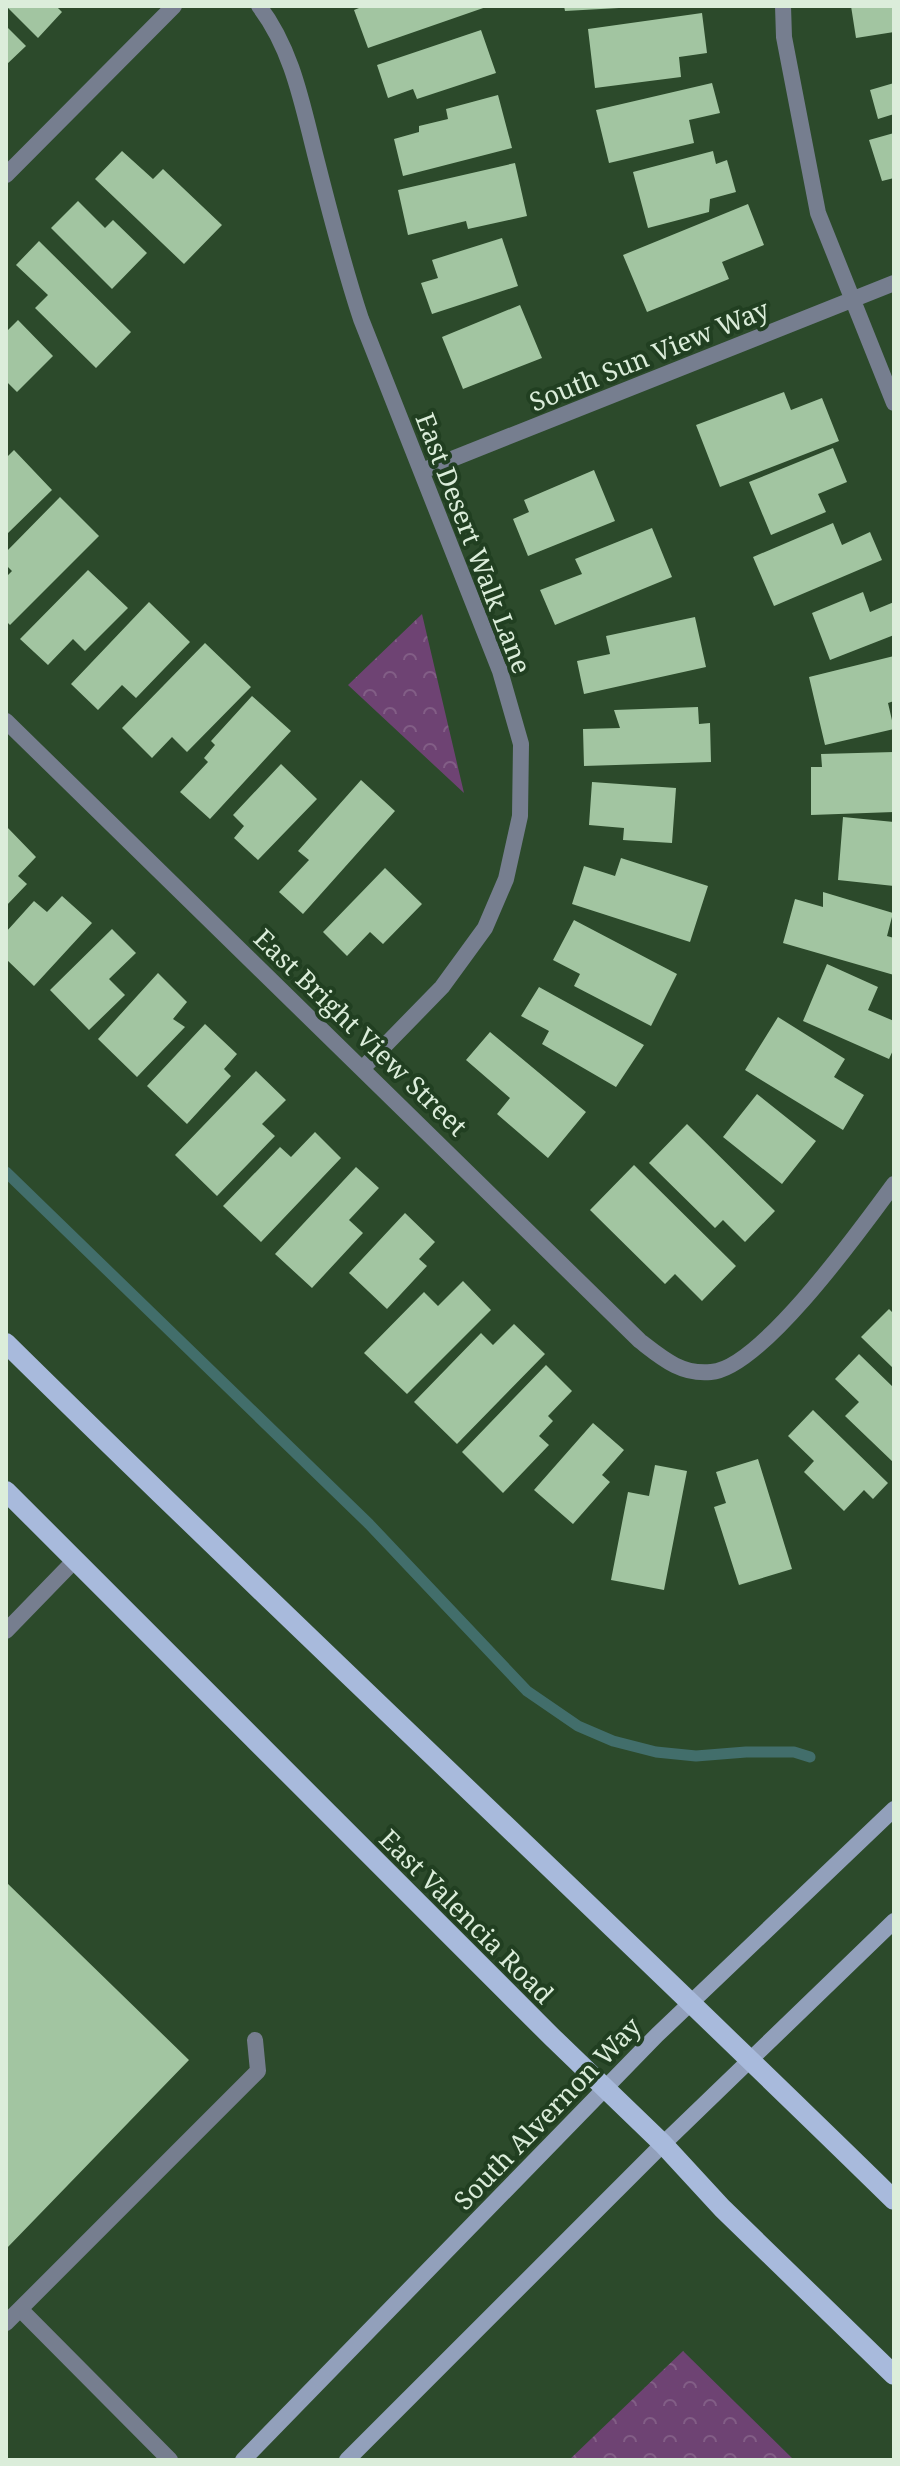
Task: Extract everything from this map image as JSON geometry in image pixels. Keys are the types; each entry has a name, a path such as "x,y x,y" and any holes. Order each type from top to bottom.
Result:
{"main road":[{"path":"6,1343 196,1530 692,2002 894,2200"},
{"name":"East Valencia Road","path":"6,1491 663,2144 722,2208 894,2375"},
{"name":"South Alvernon Way","path":"243,2460 692,2002 894,1809"},
{"path":"347,2460 663,2144 894,1921"}],"street":[{"path":"6,175 174,6"},
{"name":"East Desert Walk Lane","path":"259,6 276,28 298,88 347,279 500,671 521,744 520,816 506,879 485,928 442,987 363,1068"},
{"path":"783,6 784,37 818,213 894,403"},
{"name":"South Sun View Way","path":"422,471 894,283"},
{"name":"East Bright View Street","path":"6,721 640,1341 667,1363 686,1371 714,1373 741,1360 813,1291 894,1184"},
{"path":"6,1631 74,1561"},
{"path":"6,2323 258,2071 255,2040"},
{"path":"20,2309 170,2460"}],"green space":[{"path":"422,614 464,793 348,685"},
{"path":"683,2351 794,2460 569,2460"}],"building":[{"path":"6,6 56,6 62,12 38,38"},
{"path":"364,6 489,6 368,48 354,10"},
{"path":"564,6 619,6 619,8 565,11"},
{"path":"851,6 894,6 894,32 856,38"},
{"path":"702,13 707,53 679,57 681,77 595,88 588,29"},
{"path":"6,26 26,46 6,65"},
{"path":"481,30 496,73 417,99 413,89 388,98 377,65"},
{"path":"712,83 720,113 689,120 694,143 609,163 596,110"},
{"path":"894,83 894,114 878,119 870,90"},
{"path":"498,95 512,148 403,176 394,139 419,132 419,126 448,119 446,109"},
{"path":"894,133 894,178 882,181 869,140"},
{"path":"122,151 153,179 163,169 222,225 184,264 95,179"},
{"path":"713,151 716,164 727,160 736,192 710,199 709,212 648,228 633,172"},
{"path":"515,163 527,216 468,229 466,221 408,235 398,190"},
{"path":"78,201 105,228 113,220 147,253 112,289 51,228"},
{"path":"748,204 764,245 722,262 729,279 647,312 623,255"},
{"path":"502,238 518,286 432,314 421,283 438,278 432,260"},
{"path":"39,241 131,332 96,368 35,308 48,295 16,265"},
{"path":"520,305 542,358 463,389 442,337"},
{"path":"18,320 53,356 17,392 6,381 6,332"},
{"path":"784,392 791,410 822,398 839,441 720,487 696,425"},
{"path":"833,448 847,482 818,494 826,512 771,535 749,482"},
{"path":"14,450 52,490 6,535 6,458"},
{"path":"594,470 615,521 528,556 513,519 529,512 524,500"},
{"path":"60,497 99,536 10,625 6,621 6,577 12,571 6,565 6,552"},
{"path":"833,523 842,545 870,532 882,560 774,606 753,557"},
{"path":"652,528 672,577 555,625 540,590 582,574 575,559"},
{"path":"88,570 128,608 85,651 73,639 48,665 20,639"},
{"path":"863,592 870,612 894,602 894,635 830,660 812,613"},
{"path":"149,602 190,642 136,698 122,685 98,710 71,684"},
{"path":"695,617 706,667 584,694 577,661 610,654 606,636"},
{"path":"205,643 251,687 187,752 172,737 152,758 122,728"},
{"path":"894,656 894,701 888,703 894,729 825,745 809,677"},
{"path":"252,696 291,731 210,819 180,792 208,762 204,758 215,745 211,741"},
{"path":"698,707 699,724 710,723 711,762 584,766 583,729 620,728 614,710"},
{"path":"894,752 894,812 811,815 811,767 822,767 821,754"},
{"path":"281,764 317,799 258,860 234,838 244,826 233,815"},
{"path":"361,780 395,811 303,914 279,892 309,860 298,851"},
{"path":"592,782 676,788 672,843 623,840 624,828 589,825"},
{"path":"843,817 894,822 894,886 838,880"},
{"path":"6,826 36,857 18,876 27,884 6,906"},
{"path":"621,858 708,886 690,942 572,904 584,866 615,876"},
{"path":"385,868 422,904 383,944 370,932 347,956 323,932"},
{"path":"823,892 893,913 887,936 894,938 894,975 783,943 795,899 823,907"},
{"path":"62,896 92,923 34,986 6,959 6,932 34,901 47,912"},
{"path":"574,920 677,974 651,1026 574,986 580,974 553,960"},
{"path":"112,929 136,953 109,979 125,995 89,1030 50,990"},
{"path":"827,964 878,987 868,1010 894,1021 894,1048 889,1059 803,1021"},
{"path":"158,973 187,1002 173,1019 185,1027 137,1077 98,1039"},
{"path":"539,987 644,1045 616,1087 542,1044 549,1031 521,1016"},
{"path":"778,1017 845,1059 834,1077 864,1095 843,1130 745,1070"},
{"path":"205,1024 237,1054 224,1069 231,1076 187,1124 147,1086"},
{"path":"490,1032 586,1112 548,1158 497,1114 510,1098 466,1060"},
{"path":"256,1071 286,1100 262,1124 275,1136 217,1196 175,1155"},
{"path":"757,1094 816,1141 782,1184 723,1137"},
{"path":"687,1124 775,1211 745,1242 723,1220 715,1228 649,1163"},
{"path":"315,1132 341,1158 261,1242 223,1206 280,1147 291,1157"},
{"path":"634,1165 736,1266 702,1301 675,1274 665,1284 590,1210"},
{"path":"356,1167 379,1188 349,1220 363,1233 312,1288 275,1254"},
{"path":"405,1213 435,1242 419,1259 427,1266 387,1309 349,1273"},
{"path":"463,1281 491,1310 407,1394 364,1353 424,1292 438,1306"},
{"path":"889,1309 894,1314 894,1369 861,1337"},
{"path":"514,1324 545,1354 457,1444 414,1402 481,1333 493,1345"},
{"path":"859,1354 894,1388 894,1463 845,1416 859,1402 835,1379"},
{"path":"546,1365 572,1391 548,1416 553,1421 539,1436 549,1445 503,1493 462,1452"},
{"path":"813,1410 888,1483 873,1499 864,1490 844,1511 804,1472 814,1461 788,1436"},
{"path":"593,1423 624,1450 602,1475 610,1482 573,1524 534,1490"},
{"path":"758,1459 792,1569 739,1585 714,1507 726,1503 716,1472"},
{"path":"655,1465 687,1471 664,1590 611,1580 628,1492 649,1496"},
{"path":"6,1882 189,2060 6,2249"}],"waterway":[{"path":"6,1172 369,1524 527,1691 578,1726 613,1741 656,1752 696,1756 794,1752 810,1757"}]}
